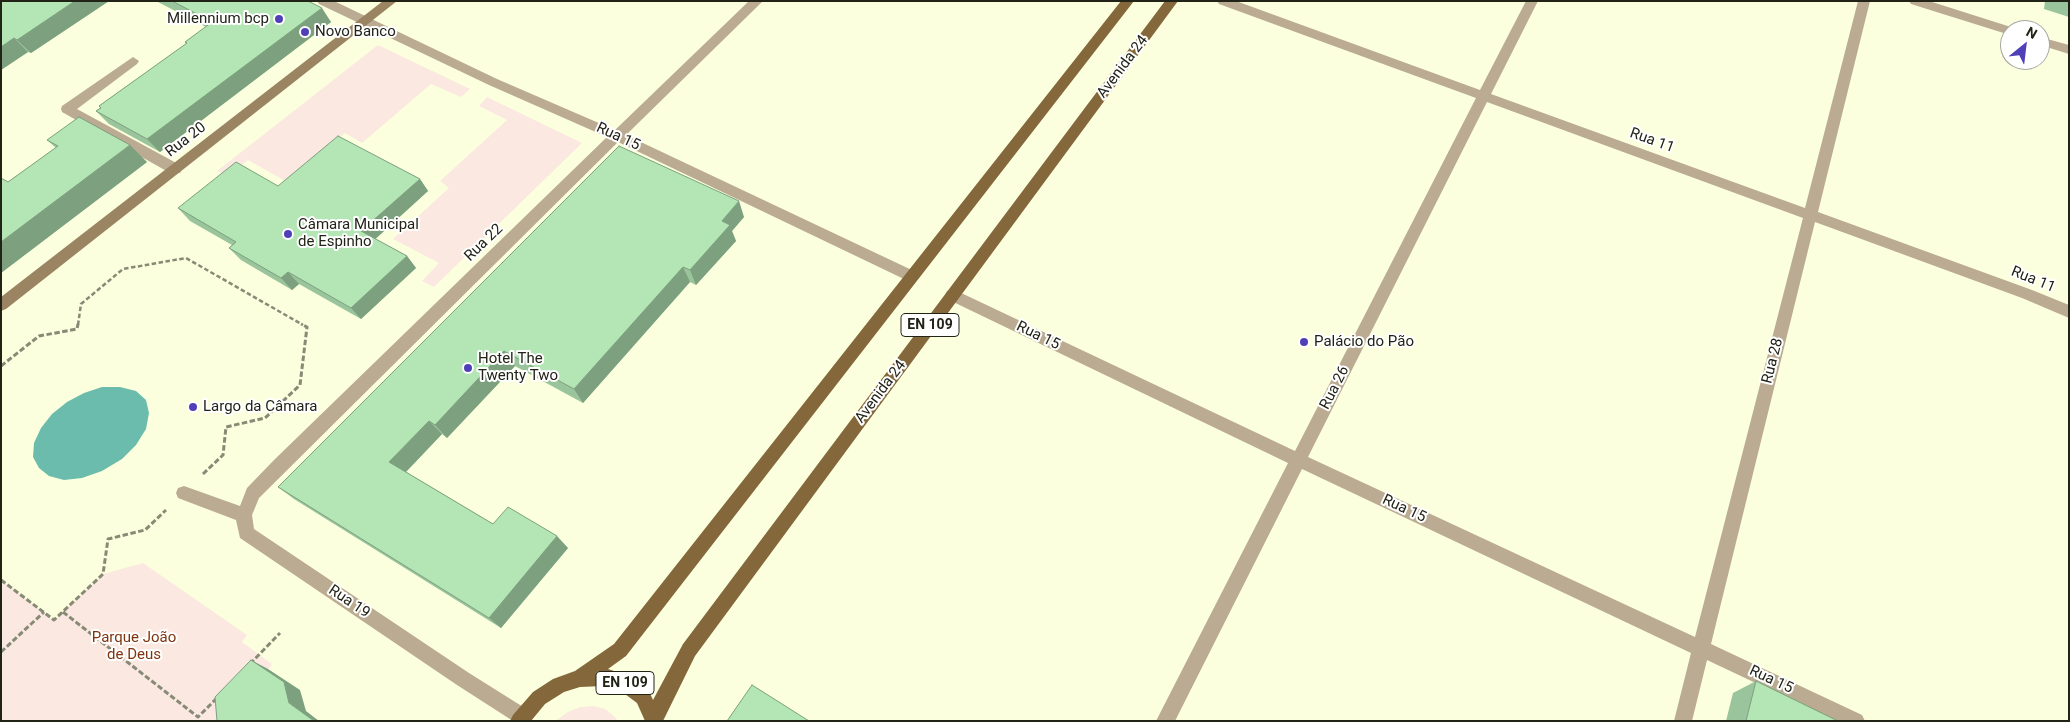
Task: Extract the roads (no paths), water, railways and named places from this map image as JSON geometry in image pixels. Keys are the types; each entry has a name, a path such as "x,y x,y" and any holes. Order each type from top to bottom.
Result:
{"main road":[{"name":"Rua 20","path":"1,305 391,1"},
{"name":"Avenida 24","path":"520,718 539,698 552,689 580,678 620,650 644,622 911,276 1128,1"},
{"name":"Avenida 24","path":"654,719 689,650 1172,1"},
{"name":"Avenida 24","path":"580,678 604,676 626,683 643,697 654,719"}],"street":[{"name":"Rua 15","path":"323,1 493,82 617,136 911,276"},
{"name":"Rua 22","path":"244,515 253,493 757,1"},
{"name":"Rua 11","path":"1223,1 1484,98 2027,294 2069,312"},
{"name":"Rua 26","path":"1165,721 1532,1"},
{"name":"Rua 28","path":"1683,721 1864,1"},
{"path":"1915,1 2000,29"},
{"path":"2050,44 2069,50"},
{"path":"133,61 67,109 175,169"},
{"name":"Rua 15","path":"952,295 1298,460 1702,647 1856,721"},
{"path":"184,493 244,515"},
{"name":"Rua 19","path":"244,515 246,533 520,718"}],"water":[{"path":"102,387 120,387 136,391 146,400 149,413 146,429 136,445 122,459 102,471 82,478 64,480 49,476 39,468 33,457 34,443 41,428 52,414 67,402 84,393"}],"place":[{"name":"Millennium bcp","path":"279,19"},
{"name":"Novo Banco","path":"305,32"},
{"name":"Câmara Municipal de Espinho","path":"288,234"},
{"name":"Palácio do Pão","path":"1304,342"},
{"name":"Hotel The Twenty Two","path":"468,368"},
{"name":"Largo da Câmara","path":"193,407"}],"park label":[{"name":"Parque João de Deus","path":"134,646"}]}
